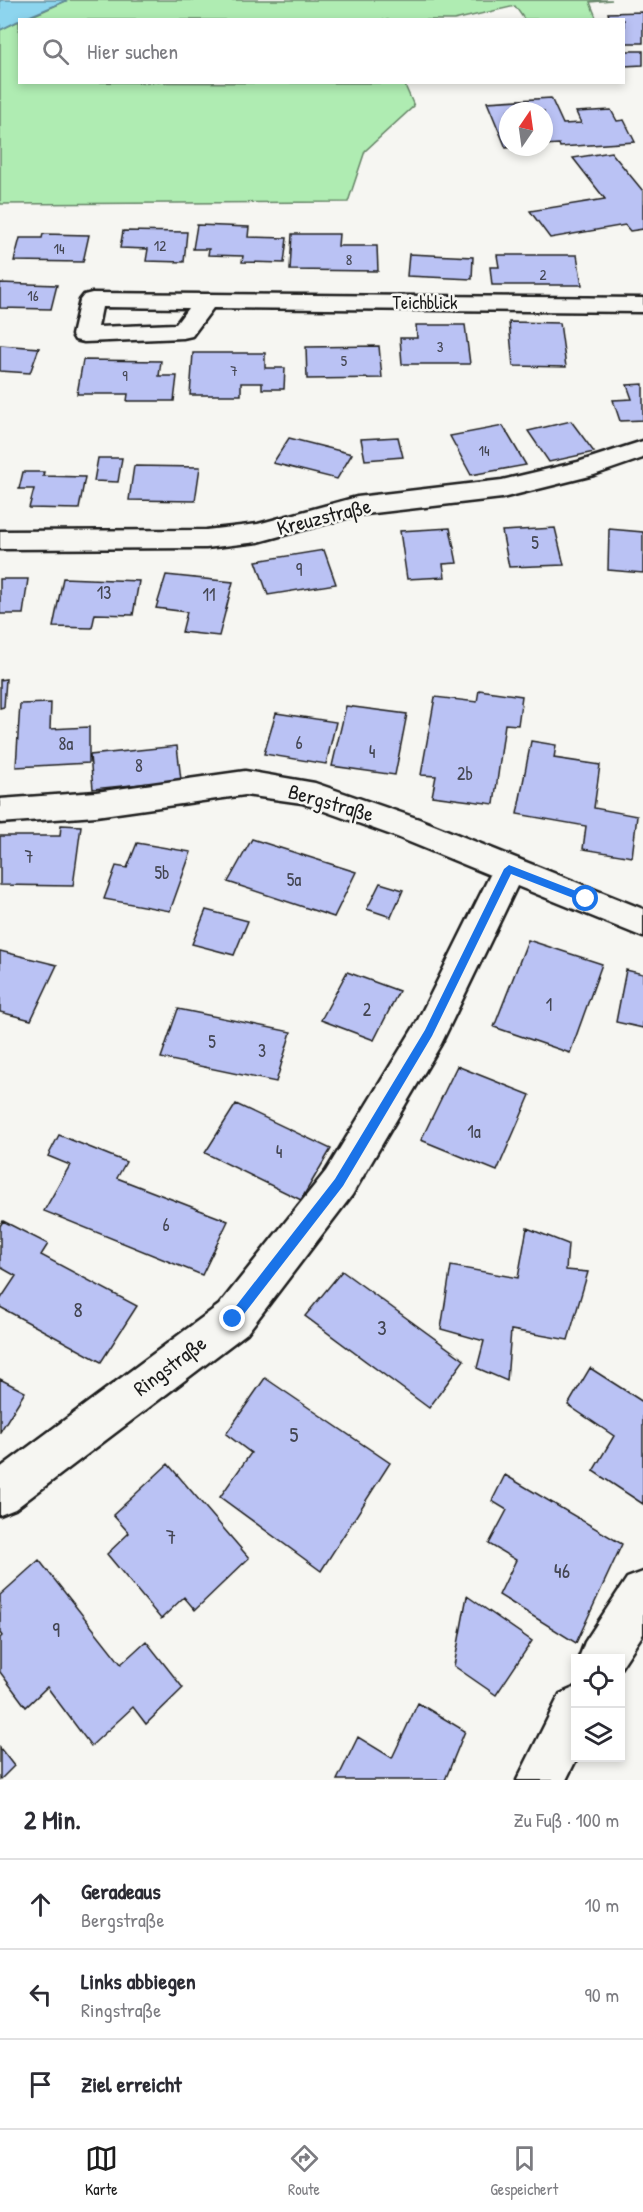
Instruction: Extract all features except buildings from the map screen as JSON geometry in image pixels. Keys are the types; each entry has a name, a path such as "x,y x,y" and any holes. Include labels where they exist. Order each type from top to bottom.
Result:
{"street":[{"name":"Teichblick","path":"206,302 643,305"},
{"name":"Kreuzstraße","path":"0,540 206,539 258,533 357,506 502,489 585,469 643,449"},
{"name":"Bergstraße","path":"0,811 96,804 245,783 304,791 408,828 643,923"},
{"name":"Ringstraße","path":"0,1494 233,1319 339,1183 429,1033 509,869"},
{"path":"604,1654 643,1594"},
{"path":"541,1780 571,1720"}],"green space":[{"path":"68,0 612,0 590,2 596,18 523,18 515,6 463,18 28,18"},
{"path":"18,21 18,84 404,84 414,106 365,151 348,202 0,204 0,30"}],"water":[{"path":"0,0 68,0 25,18 18,18 18,21 0,30"}],"route":[{"path":"233,1319 339,1183 429,1033 509,869 586,899"}]}
